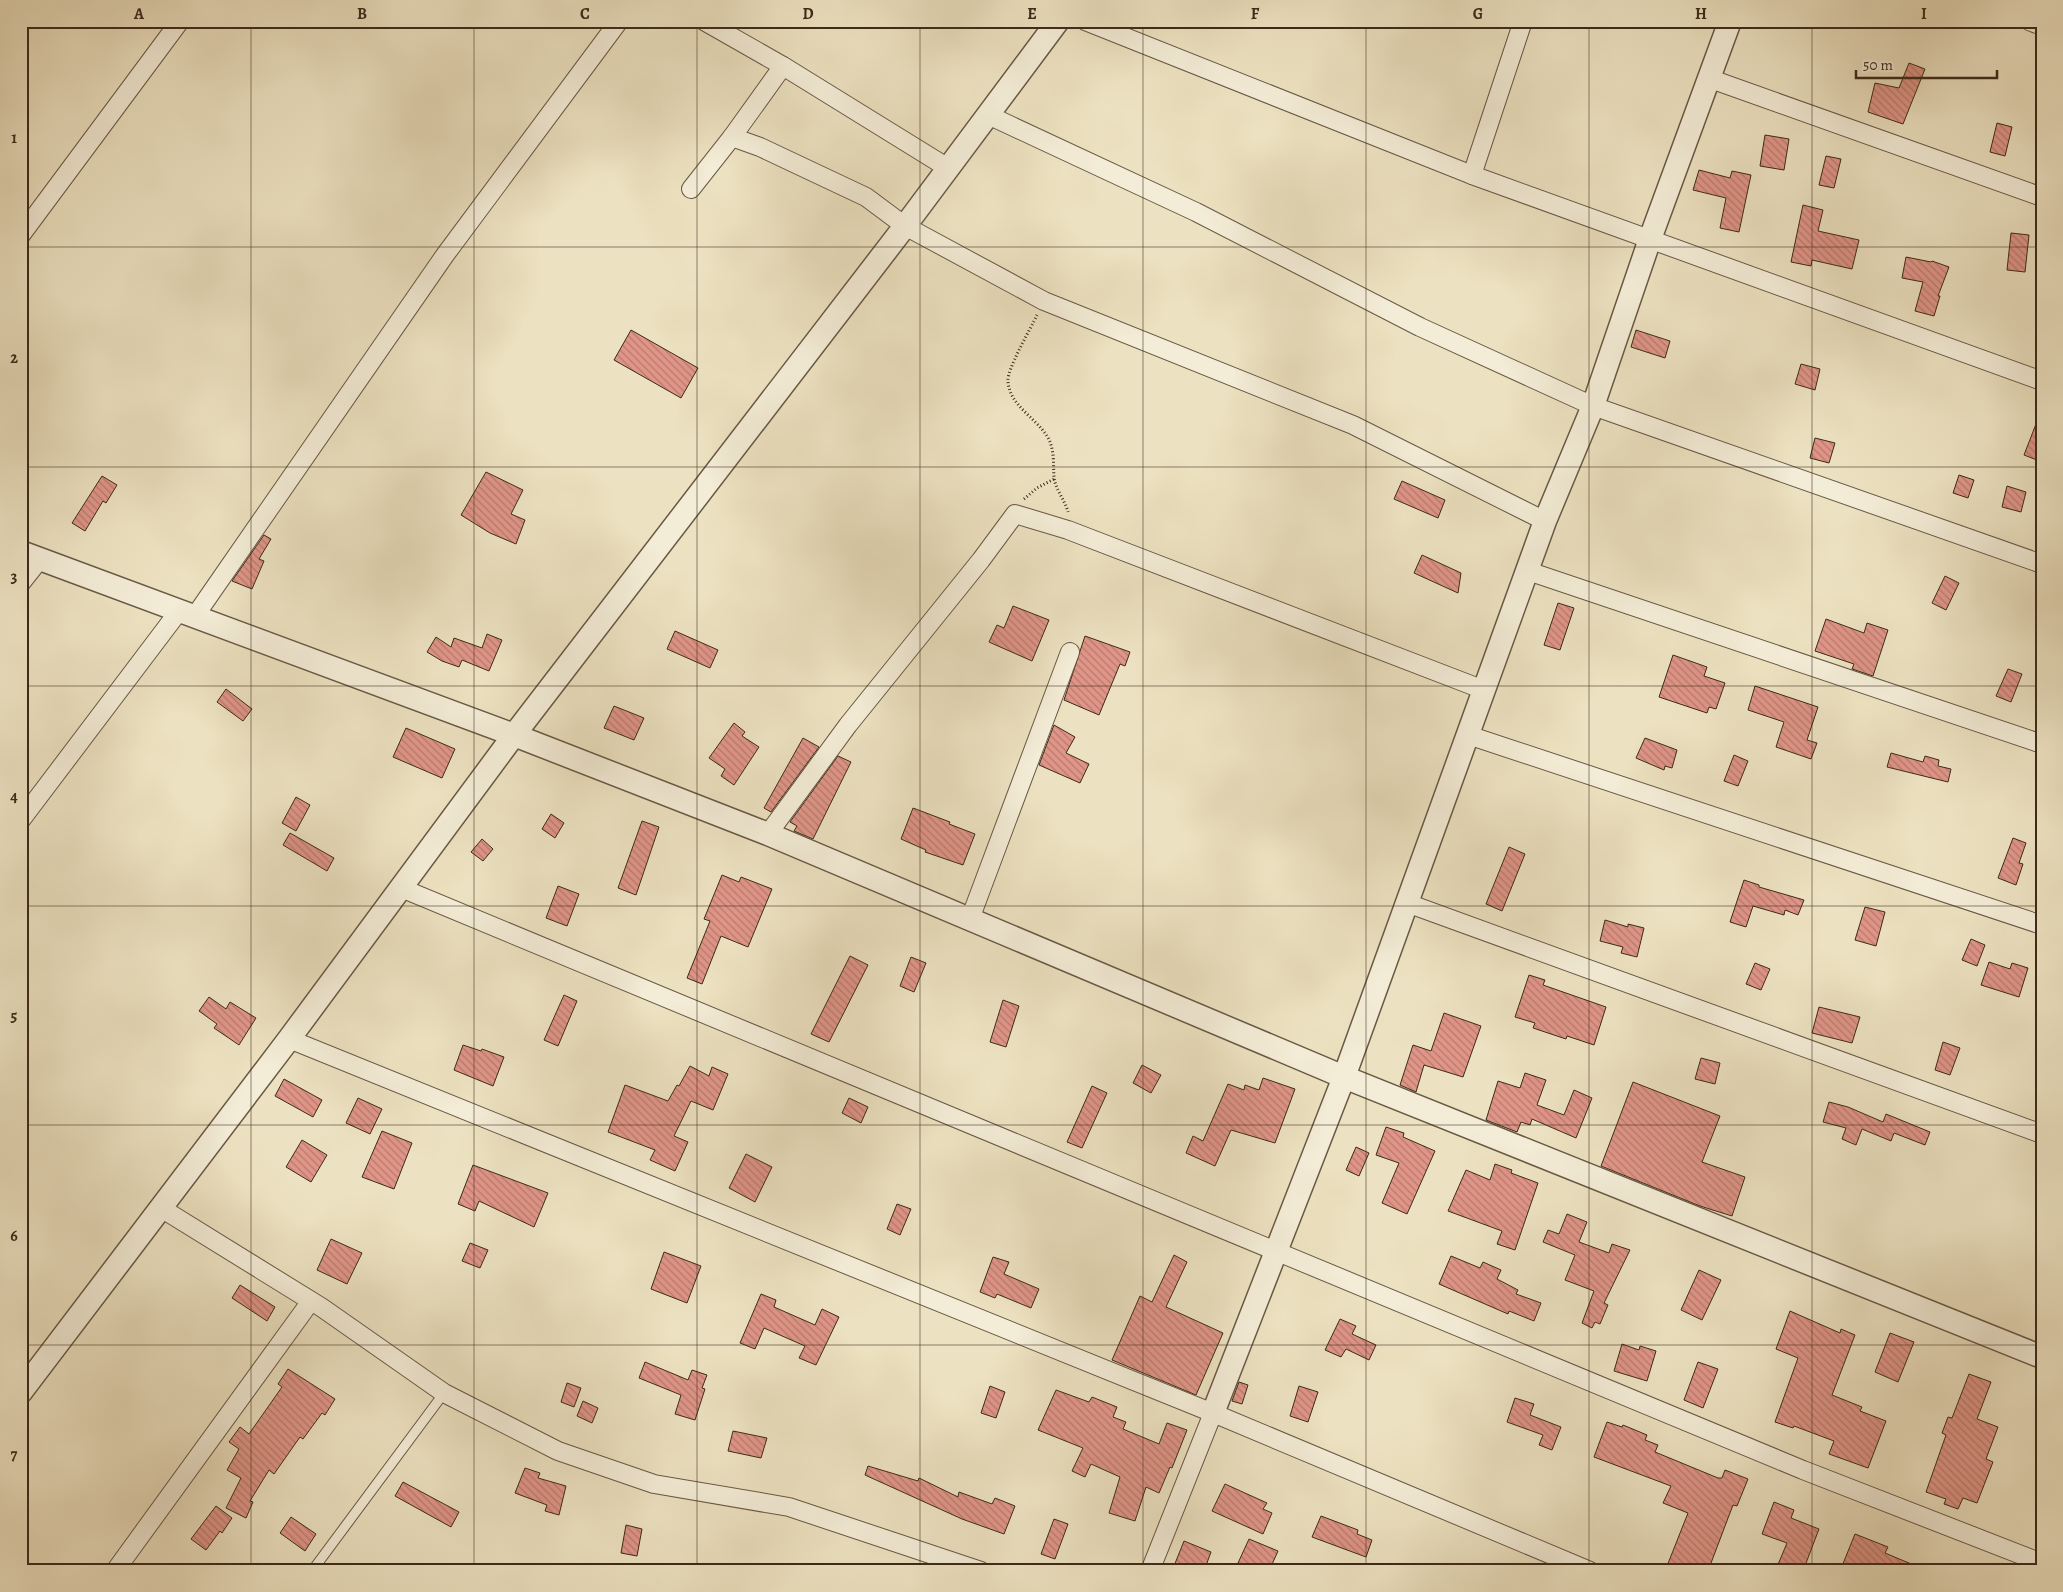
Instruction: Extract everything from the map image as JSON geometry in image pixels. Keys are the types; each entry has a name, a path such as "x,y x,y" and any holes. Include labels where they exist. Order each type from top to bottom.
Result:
{"street":[{"path":"21,235 180,21"},
{"path":"21,820 187,614 445,255 619,21"},
{"path":"704,21 783,66 948,168"},
{"path":"21,1392 289,1039 514,735 905,226 1058,21"},
{"path":"1086,21 1472,175 2042,381"},
{"path":"1472,175 1523,21"},
{"path":"1150,1571 1277,1252 1344,1077 1545,521 1593,406 1650,239 1730,21"},
{"path":"2029,21 2042,26"},
{"path":"691,190 783,66"},
{"path":"1708,78 2042,197"},
{"path":"988,115 1196,212 1420,327 1593,406 2042,564"},
{"path":"732,137 760,147 866,197 905,226 1044,301 1353,425 1545,521"},
{"path":"768,834 848,725 981,560 1015,514 1068,530 1484,690"},
{"path":"21,583 30,556 514,735 768,834 1344,1077 2042,1357"},
{"path":"1528,570 2042,744"},
{"path":"970,919 1070,652"},
{"path":"1468,735 2042,925"},
{"path":"401,888 1803,1470 2042,1563"},
{"path":"1407,903 2042,1134"},
{"path":"289,1039 1213,1413 1590,1571"},
{"path":"161,1208 311,1301 444,1393 558,1451 654,1484 789,1506 981,1571"},
{"path":"115,1571 311,1301"}],"lane":[{"path":"312,1571 444,1393"}],"path":[{"path":"1044,301 1012,368 1008,381 1012,395 1026,414 1047,436 1054,465 1054,478 1066,505 1068,530"},
{"path":"1015,514 1025,498 1054,478"}],"building":[{"path":"1909,63 1925,69 1903,124 1868,112 1875,83 1899,88"},
{"path":"1997,123 2012,127 2005,156 1990,152"},
{"path":"1765,135 1789,139 1784,170 1760,166"},
{"path":"1826,156 1841,159 1834,188 1819,185"},
{"path":"1699,170 1730,178 1732,171 1751,175 1739,232 1720,228 1726,198 1693,190"},
{"path":"1803,205 1823,210 1818,231 1859,240 1852,269 1812,260 1811,266 1791,262"},
{"path":"2011,233 2029,235 2025,272 2007,270"},
{"path":"1906,257 1932,261 1949,267 1938,296 1940,296 1934,316 1915,311 1923,282 1902,278"},
{"path":"631,330 698,368 681,398 614,360"},
{"path":"1636,330 1670,341 1665,358 1631,347"},
{"path":"1801,364 1820,369 1815,390 1795,384"},
{"path":"2042,412 2042,462 2024,455"},
{"path":"1815,438 1835,443 1829,463 1810,458"},
{"path":"486,472 523,490 511,514 525,520 516,544 490,533 461,515"},
{"path":"1959,475 1974,480 1968,498 1953,493"},
{"path":"102,476 117,485 106,503 103,501 85,531 72,523"},
{"path":"1402,481 1445,500 1438,518 1394,499"},
{"path":"2007,486 2026,492 2021,512 2002,507"},
{"path":"264,535 271,539 259,559 264,561 252,589 232,581"},
{"path":"1422,555 1461,573 1458,593 1414,573"},
{"path":"1945,576 1959,583 1946,610 1932,603"},
{"path":"1558,603 1574,608 1560,650 1544,645"},
{"path":"1013,606 1049,620 1032,661 989,642 997,625 1004,628"},
{"path":"1826,619 1864,633 1867,623 1888,630 1873,676 1852,669 1854,664 1815,651"},
{"path":"675,631 718,650 710,668 667,649"},
{"path":"487,634 502,640 489,671 462,660 459,667 442,661 427,652 436,637 451,647 454,638 482,648"},
{"path":"1085,636 1130,652 1125,666 1120,664 1099,715 1064,700"},
{"path":"1673,655 1707,667 1704,676 1725,683 1716,709 1709,707 1707,713 1659,697"},
{"path":"2008,669 2022,674 2011,702 1996,696"},
{"path":"1755,686 1818,707 1807,740 1817,743 1811,759 1776,747 1784,722 1748,710"},
{"path":"226,689 252,709 243,721 217,702"},
{"path":"614,706 644,718 634,740 604,728"},
{"path":"734,723 745,732 742,736 759,747 734,785 721,776 725,769 709,758"},
{"path":"1054,725 1075,737 1066,753 1089,764 1080,783 1039,765"},
{"path":"406,728 455,749 442,778 393,757"},
{"path":"803,738 819,747 771,812 764,808"},
{"path":"1645,738 1677,750 1672,768 1665,766 1664,770 1636,758"},
{"path":"1891,753 1923,762 1925,756 1939,760 1938,766 1951,769 1948,782 1887,767"},
{"path":"1734,755 1748,761 1738,786 1724,781"},
{"path":"838,756 851,762 813,839 794,831 797,826 790,822"},
{"path":"296,797 310,805 296,831 282,823"},
{"path":"913,808 975,834 963,865 925,852 926,850 901,839"},
{"path":"551,814 564,823 555,838 542,829"},
{"path":"642,821 659,827 636,895 618,888"},
{"path":"290,833 334,858 327,871 283,845"},
{"path":"2013,838 2026,843 2019,863 2023,864 2016,885 1998,878"},
{"path":"482,839 493,849 483,861 471,852"},
{"path":"1509,847 1525,854 1502,911 1486,904"},
{"path":"722,875 739,882 741,877 772,889 748,947 721,936 702,984 687,978 710,921 704,919"},
{"path":"1744,880 1759,885 1759,887 1804,900 1798,915 1785,910 1784,915 1753,906 1746,927 1730,922"},
{"path":"558,886 579,894 567,926 546,918"},
{"path":"1865,907 1885,912 1876,946 1855,940"},
{"path":"1605,920 1628,927 1628,924 1644,928 1637,957 1621,953 1623,947 1600,941"},
{"path":"1971,939 1985,945 1977,966 1962,960"},
{"path":"850,956 868,965 829,1042 811,1034"},
{"path":"911,957 926,963 914,992 900,986"},
{"path":"1989,962 2010,969 2012,963 2028,968 2019,997 1981,985"},
{"path":"1755,963 1770,969 1761,990 1746,984"},
{"path":"1529,975 1545,980 1543,985 1606,1007 1594,1045 1567,1036 1566,1039 1533,1028 1535,1023 1515,1017"},
{"path":"564,995 577,1001 558,1046 544,1040"},
{"path":"209,997 226,1009 230,1002 256,1018 239,1045 214,1028 217,1024 199,1011"},
{"path":"1003,1000 1019,1006 1006,1047 990,1042"},
{"path":"1819,1007 1860,1017 1852,1043 1812,1033"},
{"path":"1444,1013 1481,1026 1463,1077 1424,1065 1416,1092 1400,1085 1413,1045 1431,1051"},
{"path":"1943,1042 1960,1048 1950,1075 1935,1070"},
{"path":"463,1045 504,1057 493,1086 454,1070"},
{"path":"1701,1058 1720,1063 1715,1084 1695,1079"},
{"path":"1142,1065 1161,1075 1151,1093 1133,1083"},
{"path":"690,1066 709,1076 712,1067 728,1074 713,1110 691,1101 674,1136 688,1142 675,1171 650,1160 655,1150 608,1132 625,1085 668,1101"},
{"path":"1525,1073 1546,1080 1537,1105 1564,1115 1574,1090 1592,1098 1576,1138 1532,1119 1530,1125 1521,1122 1517,1132 1486,1120 1498,1081 1520,1088"},
{"path":"1263,1078 1295,1089 1275,1143 1231,1130 1215,1166 1186,1153 1193,1136 1203,1141 1228,1084 1244,1090 1245,1085 1259,1090"},
{"path":"284,1079 322,1100 313,1117 275,1096"},
{"path":"1633,1082 1720,1116 1702,1162 1745,1177 1732,1216 1700,1206 1601,1166"},
{"path":"1092,1086 1107,1093 1082,1148 1067,1142"},
{"path":"358,1098 382,1109 370,1134 346,1123"},
{"path":"849,1098 868,1107 861,1123 842,1113"},
{"path":"1829,1102 1848,1107 1883,1122 1886,1114 1930,1132 1925,1145 1894,1133 1891,1141 1862,1129 1856,1145 1842,1139 1846,1128 1823,1122"},
{"path":"1386,1127 1404,1133 1403,1137 1435,1151 1407,1214 1382,1203 1399,1163 1376,1155"},
{"path":"382,1131 412,1143 394,1189 362,1177"},
{"path":"302,1140 327,1155 311,1182 286,1167"},
{"path":"1356,1147 1369,1153 1359,1176 1346,1170"},
{"path":"746,1154 772,1167 755,1202 729,1188"},
{"path":"1495,1164 1512,1170 1511,1173 1538,1183 1515,1250 1497,1244 1502,1231 1448,1211 1466,1170 1490,1180"},
{"path":"473,1165 548,1193 534,1227 479,1201 475,1211 458,1204"},
{"path":"897,1204 911,1209 900,1235 887,1229"},
{"path":"1567,1214 1587,1222 1579,1242 1609,1253 1612,1244 1630,1250 1604,1303 1608,1305 1600,1324 1595,1322 1592,1328 1582,1323 1594,1291 1565,1280 1575,1255 1543,1242 1548,1230 1559,1234"},
{"path":"331,1239 362,1253 347,1284 317,1270"},
{"path":"470,1243 488,1250 480,1268 462,1261"},
{"path":"664,1252 701,1266 687,1303 651,1289"},
{"path":"1174,1255 1187,1262 1166,1307 1223,1333 1196,1395 1112,1360 1140,1296 1152,1302"},
{"path":"1451,1256 1480,1268 1483,1262 1501,1270 1497,1279 1518,1290 1516,1294 1541,1303 1534,1321 1509,1311 1508,1314 1439,1284"},
{"path":"993,1257 1009,1262 1004,1274 1039,1289 1031,1308 997,1294 995,1298 980,1292"},
{"path":"1699,1270 1721,1280 1702,1320 1681,1310"},
{"path":"240,1285 275,1307 267,1321 232,1298"},
{"path":"761,1294 776,1300 774,1307 815,1325 822,1309 839,1317 816,1365 799,1358 805,1346 764,1328 755,1349 740,1343"},
{"path":"1790,1311 1840,1333 1841,1329 1855,1335 1832,1395 1862,1407 1860,1411 1886,1421 1868,1468 1829,1454 1834,1441 1794,1426 1793,1428 1775,1422 1798,1358 1776,1349"},
{"path":"1340,1319 1356,1326 1352,1334 1376,1345 1369,1360 1346,1349 1341,1357 1325,1350"},
{"path":"1890,1333 1914,1342 1898,1382 1875,1372"},
{"path":"1622,1344 1639,1350 1640,1346 1656,1351 1647,1381 1614,1371"},
{"path":"645,1362 688,1380 692,1370 707,1375 702,1388 705,1389 695,1420 675,1414 681,1395 639,1378"},
{"path":"1698,1362 1718,1369 1703,1408 1684,1400"},
{"path":"288,1369 335,1399 325,1415 322,1413 303,1439 300,1437 274,1474 269,1470 250,1501 253,1502 246,1518 226,1508 241,1478 227,1470 239,1449 229,1442 240,1427 249,1434 282,1387 278,1384"},
{"path":"1969,1374 1991,1382 1977,1419 1998,1427 1986,1459 1993,1462 1977,1503 1963,1498 1958,1509 1944,1504 1946,1499 1926,1492 1946,1435 1942,1433 1948,1417 1952,1418"},
{"path":"1239,1382 1248,1385 1242,1404 1232,1401"},
{"path":"567,1383 581,1388 574,1407 561,1402"},
{"path":"990,1386 1005,1392 996,1418 981,1413"},
{"path":"1299,1386 1318,1392 1308,1422 1290,1416"},
{"path":"1056,1390 1089,1402 1092,1397 1117,1407 1113,1417 1126,1422 1123,1429 1159,1444 1167,1423 1187,1430 1172,1468 1170,1467 1159,1493 1146,1487 1135,1521 1109,1513 1120,1477 1091,1464 1085,1477 1072,1471 1083,1448 1038,1430"},
{"path":"1515,1398 1534,1404 1530,1415 1561,1427 1552,1450 1539,1445 1543,1435 1507,1422"},
{"path":"583,1401 598,1408 592,1423 577,1416"},
{"path":"1607,1422 1622,1427 1623,1425 1647,1435 1645,1440 1658,1445 1655,1452 1718,1478 1722,1478 1725,1470 1748,1479 1737,1506 1733,1505 1708,1571 1678,1571 1667,1566 1688,1513 1663,1503 1671,1486 1594,1457"},
{"path":"733,1431 767,1438 761,1458 728,1451"},
{"path":"868,1466 918,1481 919,1478 958,1497 959,1492 992,1504 995,1498 1015,1506 1004,1534 962,1519 865,1475"},
{"path":"525,1468 540,1473 538,1478 566,1486 559,1515 545,1511 547,1505 515,1493"},
{"path":"403,1482 459,1512 451,1527 395,1496"},
{"path":"1225,1484 1267,1503 1263,1509 1272,1513 1263,1534 1212,1511"},
{"path":"1774,1502 1794,1510 1791,1518 1819,1529 1803,1571 1787,1571 1777,1567 1787,1543 1762,1534"},
{"path":"216,1506 232,1518 222,1533 220,1531 206,1550 191,1539"},
{"path":"1321,1516 1358,1530 1357,1534 1372,1540 1366,1557 1312,1537"},
{"path":"291,1517 316,1534 305,1551 280,1533"},
{"path":"1054,1519 1068,1524 1055,1559 1041,1554"},
{"path":"626,1525 642,1529 637,1556 621,1553"},
{"path":"1855,1534 1888,1547 1885,1553 1928,1571 1840,1571"},
{"path":"1249,1539 1278,1551 1269,1571 1255,1571 1238,1563"},
{"path":"1184,1541 1211,1552 1204,1571 1172,1571"}]}
